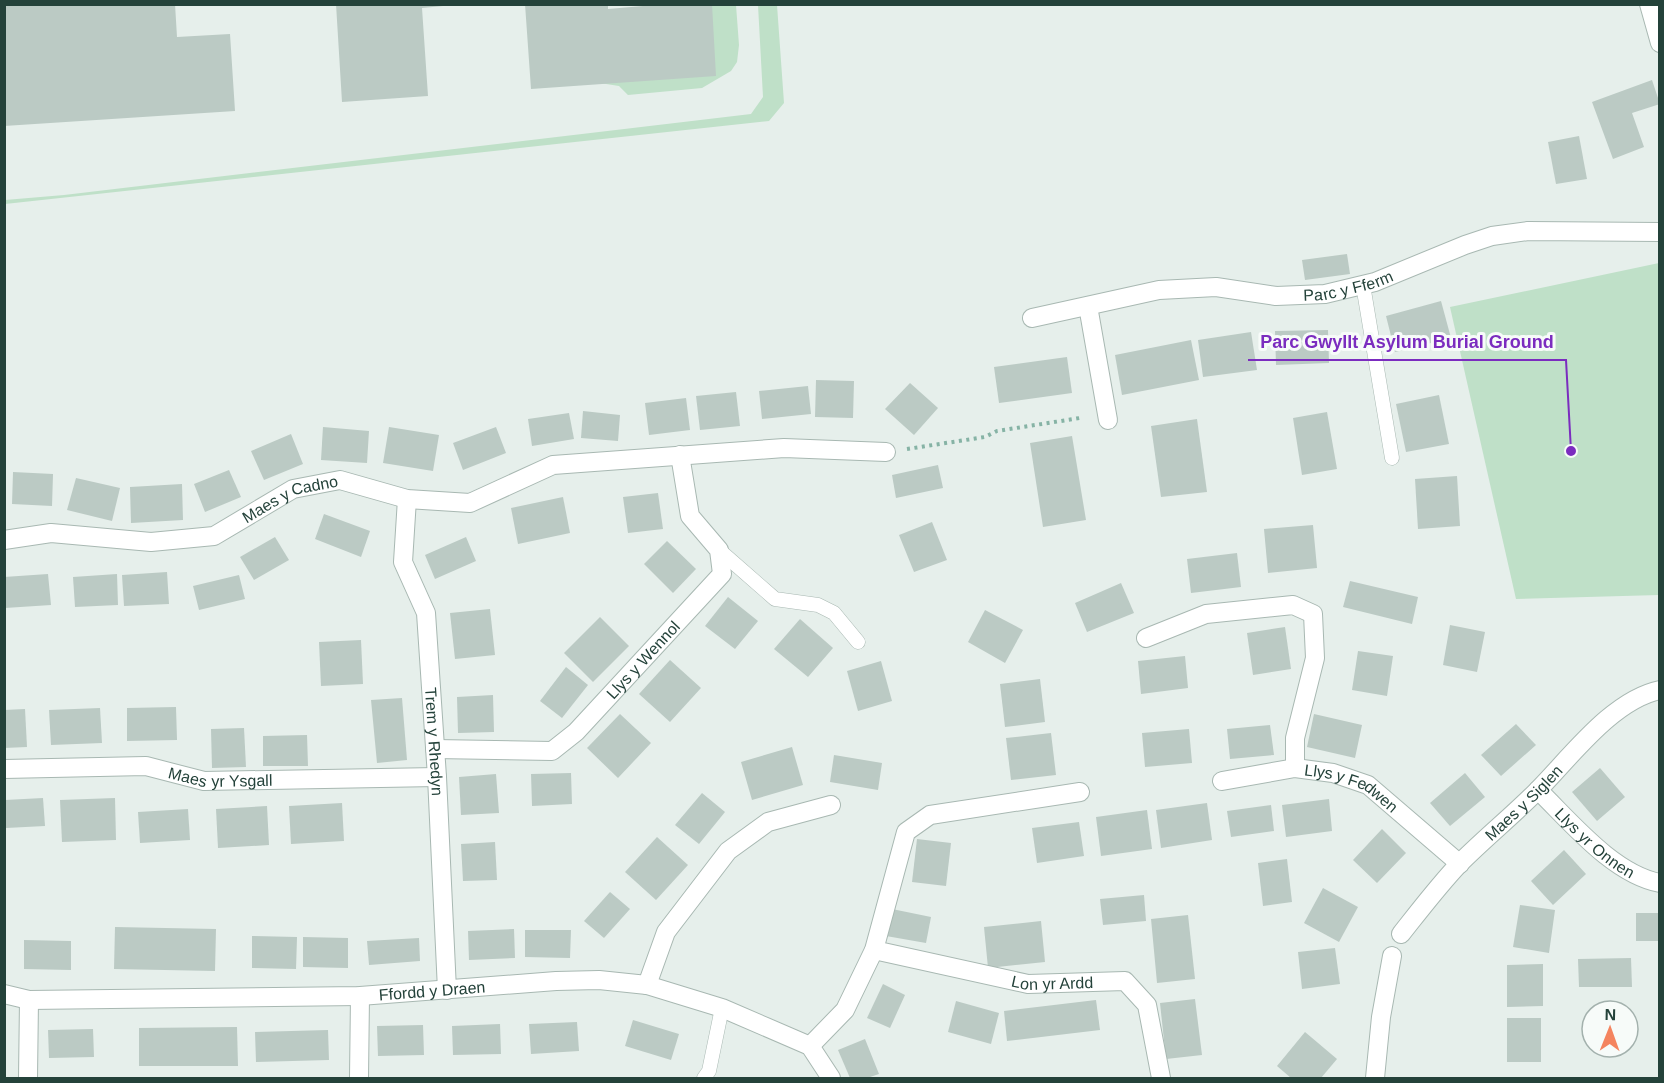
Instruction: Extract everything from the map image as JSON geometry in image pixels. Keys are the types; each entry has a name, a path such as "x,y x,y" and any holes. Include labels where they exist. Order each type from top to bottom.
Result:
{"street":[{"path":"1648,4 1659,43"},
{"name":"Parc y Fferm","path":"1032,318 1159,290 1216,287 1276,296 1325,294 1363,285 1492,236 1528,231 1659,232"},
{"path":"1088,306 1108,420"},
{"name":"Maes y Cadno","path":"4,540 51,533 151,542 214,536 293,489 340,480 407,499 470,503 553,465 784,448 886,452"},
{"path":"680,455 690,516 719,550"},
{"name":"Trem y Rhedyn","path":"407,499 403,562 426,613 437,777 447,990"},
{"name":"Llys y Wennol","path":"435,749 552,751 576,732 722,573 719,550"},
{"path":"1146,638 1206,614 1293,604 1313,614 1316,657 1295,738 1295,768"},
{"name":"Maes y Siglen","path":"1401,934 1460,864 1538,790 1580,743 1620,709 1650,692 1659,690"},
{"name":"Maes yr Ysgall","path":"4,770 146,766 204,781 437,777"},
{"name":"Llys y Fedwen","path":"1222,781 1295,768 1333,773 1368,785 1460,864"},
{"name":"Llys yr Onnen","path":"1538,790 1615,864 1659,883"},
{"path":"831,1078 810,1046 845,1010 874,950 906,832 930,815 1080,792"},
{"path":"647,986 666,932 728,851 768,822 831,806"},
{"name":"Lon yr Ardd","path":"874,950 1028,984 1125,981 1147,1005 1161,1078"},
{"path":"1375,1078 1381,1017 1392,956"},
{"name":"Ffordd y Draen","path":"4,994 29,1000 360,996 556,981 599,980 647,986 722,1008 810,1046"},
{"path":"358,1078 360,996"},
{"path":"28,1078 29,1000"}],"lane":[{"path":"1363,285 1392,458"},
{"path":"719,550 775,599 818,605 834,613 858,642"},
{"path":"704,1078 709,1071 722,1008"}],"path":[{"path":"886,452 1080,418"}],"green space":[{"path":"708,5 736,5 739,45 737,62 731,71 702,88 628,95 619,86 574,79"},
{"path":"758,5 777,5 784,103 769,121 5,204 5,200 751,114 763,97"},
{"path":"1659,263 1659,595 1516,599 1450,307"}],"building":[{"path":"4,4 175,4 177,37 230,34 235,111 4,126"},
{"path":"336,4 443,4 443,6 422,8 428,96 342,102"},
{"path":"525,4 608,4 608,9 666,4 712,4 716,76 531,89"},
{"path":"1652,80 1660,104 1632,113 1644,147 1613,159 1592,102"},
{"path":"1579,136 1587,179 1556,184 1548,142"},
{"path":"1347,254 1350,274 1305,280 1302,260"},
{"path":"1441,301 1451,338 1395,352 1386,316"},
{"path":"1328,330 1329,363 1276,365 1275,331"},
{"path":"1251,332 1257,370 1203,377 1198,340"},
{"path":"1191,340 1199,380 1122,395 1115,355"},
{"path":"1067,357 1072,393 999,403 994,367"},
{"path":"816,380 854,381 853,418 815,417"},
{"path":"910,383 938,408 914,435 885,409"},
{"path":"808,386 811,414 762,419 759,391"},
{"path":"736,392 740,426 700,430 696,396"},
{"path":"1439,395 1449,444 1406,452 1396,404"},
{"path":"686,398 690,430 649,435 645,403"},
{"path":"583,411 620,415 618,441 581,438"},
{"path":"1327,412 1337,469 1302,475 1293,418"},
{"path":"569,413 574,439 532,446 528,419"},
{"path":"1197,419 1207,492 1161,497 1151,426"},
{"path":"323,427 369,431 367,463 321,460"},
{"path":"389,427 439,435 433,471 383,463"},
{"path":"496,427 506,453 463,470 453,443"},
{"path":"291,434 303,464 264,480 251,451"},
{"path":"1072,436 1086,520 1043,527 1030,443"},
{"path":"938,465 943,488 896,498 892,475"},
{"path":"229,470 241,497 205,512 194,484"},
{"path":"13,472 53,474 52,506 12,504"},
{"path":"1457,476 1460,526 1418,529 1415,479"},
{"path":"76,478 120,488 112,521 67,510"},
{"path":"182,484 183,520 131,523 130,487"},
{"path":"658,493 663,529 628,533 623,497"},
{"path":"563,497 570,533 518,544 511,508"},
{"path":"324,514 370,531 361,557 315,539"},
{"path":"932,522 947,560 914,572 899,535"},
{"path":"1313,525 1317,568 1268,573 1264,529"},
{"path":"275,537 289,560 254,580 240,557"},
{"path":"466,537 476,561 435,579 425,555"},
{"path":"667,541 696,569 673,593 644,564"},
{"path":"1237,553 1241,587 1191,593 1187,559"},
{"path":"167,572 169,604 124,606 122,575"},
{"path":"48,574 51,605 5,608 4,577"},
{"path":"117,574 118,605 75,607 73,577"},
{"path":"239,575 245,599 199,610 193,586"},
{"path":"1350,581 1418,597 1412,624 1343,607"},
{"path":"1121,583 1134,613 1087,632 1075,603"},
{"path":"728,597 758,621 735,649 705,626"},
{"path":"490,609 495,655 455,659 450,613"},
{"path":"985,610 1023,630 1005,663 968,642"},
{"path":"600,617 629,646 593,682 564,653"},
{"path":"800,619 833,648 808,677 774,649"},
{"path":"1450,625 1485,632 1477,672 1443,665"},
{"path":"1285,627 1291,669 1253,675 1247,633"},
{"path":"361,640 363,684 321,686 319,642"},
{"path":"1358,651 1393,656 1387,696 1352,690"},
{"path":"1185,656 1188,688 1141,694 1138,661"},
{"path":"670,660 701,688 670,722 639,694"},
{"path":"881,661 892,701 858,711 847,671"},
{"path":"566,667 588,685 562,718 540,701"},
{"path":"1040,679 1045,722 1005,727 1000,684"},
{"path":"493,695 494,732 458,733 457,697"},
{"path":"402,698 407,760 377,763 371,700"},
{"path":"176,707 177,740 127,741 127,708"},
{"path":"100,708 102,743 51,745 49,710"},
{"path":"25,709 27,747 4,748 4,710"},
{"path":"620,714 651,743 618,778 587,748"},
{"path":"1314,714 1362,725 1355,758 1307,747"},
{"path":"1516,724 1536,745 1501,776 1481,755"},
{"path":"1270,725 1274,755 1230,759 1227,729"},
{"path":"244,728 246,767 212,768 211,729"},
{"path":"1189,729 1192,763 1145,767 1142,733"},
{"path":"1051,733 1056,775 1011,780 1006,738"},
{"path":"307,735 308,766 263,766 263,736"},
{"path":"792,747 803,785 752,800 741,762"},
{"path":"834,755 882,763 878,790 830,782"},
{"path":"1600,768 1625,797 1597,821 1572,792"},
{"path":"571,773 572,804 532,806 531,774"},
{"path":"1465,773 1485,797 1450,826 1430,803"},
{"path":"496,774 499,813 461,815 459,777"},
{"path":"702,793 725,812 699,844 675,825"},
{"path":"43,798 45,826 6,828 5,800"},
{"path":"115,798 116,840 62,842 60,800"},
{"path":"1329,799 1332,831 1286,837 1282,805"},
{"path":"342,803 344,841 291,844 289,806"},
{"path":"1207,803 1212,840 1161,848 1156,810"},
{"path":"1271,805 1274,831 1231,837 1227,811"},
{"path":"267,806 269,845 218,848 216,809"},
{"path":"188,809 190,840 140,843 138,812"},
{"path":"1147,810 1152,849 1101,856 1096,817"},
{"path":"1079,822 1084,856 1037,863 1032,828"},
{"path":"1382,829 1406,853 1377,883 1353,860"},
{"path":"657,837 688,865 656,900 625,872"},
{"path":"917,839 951,843 946,886 912,882"},
{"path":"495,842 497,880 463,881 461,844"},
{"path":"1564,850 1586,874 1553,905 1531,881"},
{"path":"1287,859 1292,902 1263,906 1258,863"},
{"path":"1323,888 1358,907 1339,942 1304,923"},
{"path":"610,892 630,909 604,938 584,921"},
{"path":"1144,895 1146,921 1103,925 1100,899"},
{"path":"1520,905 1555,910 1549,953 1513,947"},
{"path":"892,909 931,917 926,943 886,936"},
{"path":"1636,913 1660,913 1660,941 1636,941"},
{"path":"1188,915 1195,979 1157,983 1151,919"},
{"path":"1041,921 1045,962 988,968 984,927"},
{"path":"115,927 216,929 215,971 114,969"},
{"path":"514,929 515,958 469,960 468,931"},
{"path":"525,930 571,930 570,958 525,957"},
{"path":"252,936 297,937 296,969 252,968"},
{"path":"303,937 348,938 348,968 303,967"},
{"path":"419,938 420,961 369,965 367,941"},
{"path":"24,940 71,941 71,970 24,969"},
{"path":"1335,948 1340,984 1302,989 1298,952"},
{"path":"1631,958 1632,987 1579,987 1578,959"},
{"path":"1543,964 1543,1006 1507,1007 1507,965"},
{"path":"883,984 905,995 890,1028 867,1018"},
{"path":"1195,999 1202,1055 1166,1059 1160,1003"},
{"path":"1096,1000 1100,1030 1007,1041 1004,1011"},
{"path":"956,1001 999,1013 991,1044 948,1032"},
{"path":"1507,1018 1541,1018 1541,1062 1507,1062"},
{"path":"633,1020 679,1034 671,1060 625,1046"},
{"path":"577,1022 579,1051 531,1054 529,1024"},
{"path":"500,1024 501,1054 453,1055 452,1026"},
{"path":"423,1025 424,1055 378,1056 377,1026"},
{"path":"237,1027 238,1066 139,1066 139,1028"},
{"path":"93,1029 94,1057 49,1058 48,1030"},
{"path":"328,1030 329,1060 256,1062 255,1032"},
{"path":"1305,1032 1337,1059 1321,1078 1291,1078 1277,1066"},
{"path":"865,1039 879,1074 867,1078 850,1078 838,1050"}],"place":[{"name":"Parc Gwyllt Asylum Burial Ground","path":"1571,451"}]}
